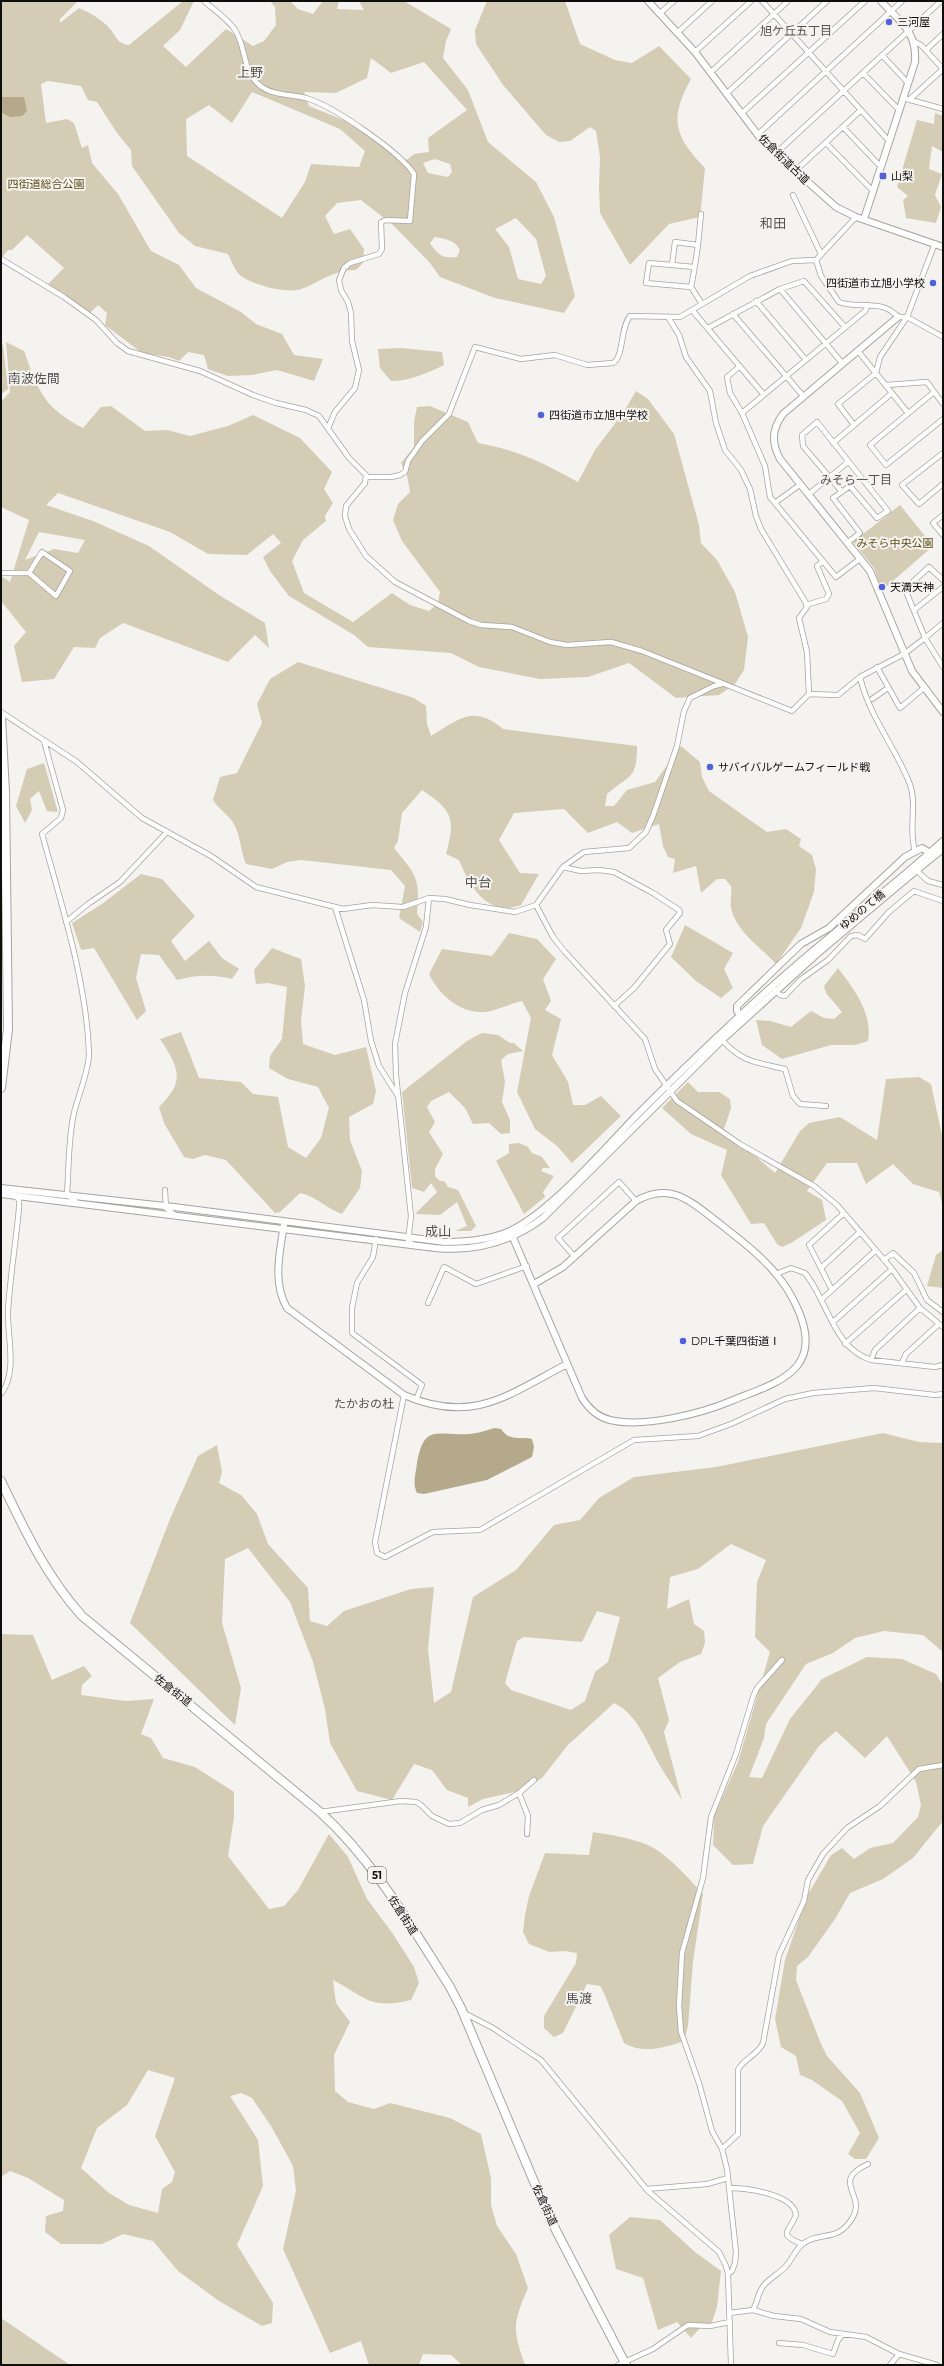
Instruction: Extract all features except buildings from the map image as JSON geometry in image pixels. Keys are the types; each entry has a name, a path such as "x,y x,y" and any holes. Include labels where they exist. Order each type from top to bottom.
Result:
{"highway":[{"path":"1,717 5,792 8,1015 8,1042 1,1088"},
{"name":"佐倉街道","path":"1,1481 33,1546 66,1599 82,1616 320,1812 340,1830 373,1868 450,1987 464,2013 548,2215 623,2364"}],"street":[{"path":"204,1 234,29 246,66 258,84 268,90 308,99 326,106 377,141 410,168 414,174 410,221 386,220 380,222 382,249 379,254 350,263 344,268 339,280 340,290 350,307 352,341 359,370 355,388 335,412 328,428"},
{"name":"佐倉街道古道","path":"648,1 695,52 741,114 775,154 836,207 856,217 943,247"},
{"path":"660,14 674,1"},
{"path":"677,33 712,1"},
{"path":"695,52 750,1"},
{"path":"762,1 889,141"},
{"path":"710,73 788,1"},
{"path":"726,94 827,1"},
{"path":"741,114 865,1"},
{"path":"864,219 899,110 906,99 943,69 921,45 915,42 908,31 881,1"},
{"path":"757,134 902,1"},
{"path":"775,154 940,1"},
{"path":"926,50 943,34"},
{"path":"906,99 908,83 915,62 915,42"},
{"path":"882,55 908,83"},
{"path":"863,72 899,110"},
{"path":"906,99 941,109 943,104"},
{"path":"795,171 862,110"},
{"path":"844,127 881,167"},
{"path":"826,143 873,191"},
{"path":"793,195 821,254"},
{"path":"702,214 691,287 702,304"},
{"path":"1,259 96,320 117,343 128,351 200,370 253,395 276,403 306,410 319,416 349,458 366,477 391,477 400,476 405,472 408,461 422,441 449,414 475,348 521,359 555,355 587,365 613,363 618,358 624,328 630,316 680,316 750,276 792,261 816,260 856,217"},
{"path":"672,265 675,242 698,244"},
{"path":"854,425 838,404 876,373 880,357 907,317 935,243"},
{"path":"816,260 821,276 839,302 868,304 892,309 898,317"},
{"path":"691,287 646,283 648,263 694,267"},
{"path":"708,328 780,289 804,281 845,327"},
{"path":"780,289 843,364"},
{"path":"756,302 806,360"},
{"path":"742,413 865,311 868,304"},
{"path":"692,310 764,395"},
{"path":"733,314 804,397"},
{"path":"668,317 678,335 686,356 710,391 716,423 725,450 741,470 750,489 756,516 761,529 806,605"},
{"path":"943,337 907,317 898,317 783,414 776,425 773,435 775,450 780,459 810,494 870,571 912,671 943,712"},
{"path":"858,352 908,412"},
{"path":"740,366 727,377 730,393 742,413 765,466 770,497 776,502 836,577 861,558"},
{"path":"886,385 927,382 943,404"},
{"path":"934,392 870,445 886,465 943,419"},
{"path":"833,443 892,393"},
{"path":"842,492 803,446 802,435 817,422 888,511 877,518 850,486 842,492 833,498 860,533 848,542"},
{"path":"943,453 902,485 919,504 943,484"},
{"path":"810,494 848,462"},
{"path":"366,477 365,483 346,506 345,520 366,556 395,582 456,615 477,624 517,628 550,642 567,645 611,642 642,651 792,711 809,694 838,695 860,677 904,654 943,623"},
{"path":"776,502 801,484"},
{"path":"943,515 933,523 943,535"},
{"path":"1,573 29,573 56,596 70,571 42,552 29,573"},
{"path":"809,694 807,652 799,618 806,605 826,599 829,594 817,566 823,561"},
{"path":"943,580 930,567 906,586 906,594 925,638 943,667"},
{"path":"914,610 943,587"},
{"path":"938,660 943,656"},
{"path":"877,667 900,708 925,687"},
{"path":"860,677 865,696 874,716 909,782 913,795 912,842 915,851"},
{"path":"1,712 77,762 142,818 211,856 256,887 343,909 372,906 403,906 429,898 445,898 507,912 525,910 536,905 563,867 584,852 630,848 646,832 677,746 684,711 690,698 714,686 722,684"},
{"path":"872,699 888,688"},
{"path":"44,741 63,810 60,818 42,834 66,922 81,992 89,1055 74,1115 67,1194"},
{"path":"66,922 88,904 120,882 167,832"},
{"path":"913,871 943,842"},
{"path":"740,1015 737,1011 737,1006 801,944 825,931 905,857 922,848 930,853"},
{"path":"913,871 943,849"},
{"path":"563,867 581,871 599,870 614,872 653,893 679,910 680,913 666,930 670,944 634,988 614,1006"},
{"path":"913,871 928,881 943,885"},
{"name":"ゆめのて橋","path":"815,952 913,871"},
{"path":"775,990 780,995 785,996 800,980 828,960 851,936 858,935 865,939 889,912 914,891 943,901"},
{"path":"414,1245 408,1241 407,1237 411,1216 398,1098 395,1044 405,993 426,927 429,898"},
{"path":"536,905 553,938 646,1039 655,1069 666,1086 684,1106 740,1144 814,1186 844,1213 892,1268 920,1308 941,1326 906,1354 902,1363"},
{"path":"335,908 364,1000 371,1041 379,1066 398,1098"},
{"path":"836,921 851,936"},
{"path":"1,1194 283,1227 449,1249 472,1248 513,1237 533,1226 550,1212 722,1040 815,952"},
{"path":"1,1188 67,1194 284,1220 407,1237 458,1242 485,1238 510,1231 536,1214 566,1187 666,1086 740,1015 815,952"},
{"path":"722,1040 735,1054 747,1060 785,1069 796,1101 810,1106 826,1106"},
{"path":"575,1257 558,1238 619,1182 636,1202"},
{"path":"165,1190 166,1206 174,1214"},
{"path":"510,1231 582,1398 594,1414 603,1418 628,1422 687,1416 708,1411 787,1375 803,1357 806,1345 804,1322 776,1274 757,1254 681,1196 658,1193 636,1202 575,1257 550,1276 534,1284"},
{"path":"67,1194 77,1203"},
{"path":"1,1394 9,1377 10,1358 8,1313 19,1208 19,1200 15,1195"},
{"path":"19,1208 22,1201 30,1197"},
{"path":"832,1290 809,1245 844,1213"},
{"path":"284,1220 278,1282 281,1298 287,1308 404,1395 441,1407 476,1407 500,1399 567,1364"},
{"path":"821,1268 860,1232"},
{"path":"376,1239 373,1258 357,1283 352,1308 352,1333 422,1384 416,1400"},
{"path":"821,1300 876,1250"},
{"path":"884,1260 892,1253 910,1267 927,1300 943,1312"},
{"path":"428,1303 444,1267 476,1284 526,1266"},
{"path":"833,1322 892,1268"},
{"path":"776,1274 786,1269 800,1270 809,1278 845,1344 853,1352 870,1360 936,1367 943,1366"},
{"path":"845,1344 906,1290"},
{"path":"870,1360 875,1350 920,1308"},
{"path":"404,1395 375,1542 377,1553 385,1557 433,1532 480,1530 634,1440 698,1436 731,1424 785,1399 813,1393 874,1388 935,1395 943,1394"},
{"path":"728,2274 732,2271 736,2256 728,2178 722,2149 712,2131 697,2076 681,2032 679,2006 682,1953 703,1878 711,1817 736,1754 757,1688 782,1660"},
{"path":"722,2149 738,2134 738,2070 742,2063 758,2052 763,2043 779,1955 804,1901 808,1880 813,1871 824,1854 847,1828 880,1806 919,1769 943,1765"},
{"path":"320,1812 401,1801 416,1802 432,1816 449,1824 460,1823 482,1810 499,1804 519,1793 534,1780"},
{"path":"519,1793 528,1816 527,1834"},
{"path":"464,2013 493,2028 541,2060 646,2189 719,2252 728,2274 731,2365"},
{"path":"729,2188 760,2190 790,2204 796,2215 786,2230 786,2235 788,2239 802,2244 835,2235 852,2218 856,2212 856,2203 849,2188 850,2180 856,2169 868,2164"},
{"path":"646,2189 707,2184 728,2178"},
{"path":"753,2310 761,2289 788,2264 802,2244"},
{"path":"729,2313 753,2310 774,2316 801,2319 830,2332 866,2337 899,2354 937,2365"},
{"path":"623,2364 653,2349 688,2325 710,2326 730,2322"},
{"path":"779,2342 803,2345 833,2354 838,2340 843,2334"},
{"path":"890,2365 899,2354"}],"green space":[{"name":"四街道総合公園","path":"1,1 78,1 60,19 60,23 79,8 91,14 108,26 120,42 129,45 183,1 194,1 180,30 163,46 186,67 226,29 253,46 264,41 276,25 275,7 270,1 290,1 298,9 313,14 323,1 339,1 337,9 364,10 359,1 404,1 451,29 446,41 443,58 468,90 488,142 536,182 554,217 575,296 564,313 495,298 440,277 430,263 394,226 361,200 337,203 325,216 334,234 350,229 364,249 363,263 356,270 333,274 301,289 295,290 270,288 252,282 245,279 238,273 228,254 195,246 179,233 132,166 131,150 117,133 97,102 88,100 81,86 48,81 41,84 46,123 67,119 74,123 82,148 88,145 92,163 118,194 151,251 179,265 196,288 241,312 256,324 282,334 294,355 323,359 314,381 277,370 252,375 228,376 208,369 204,355 188,352 179,361 169,357 142,353 105,325 107,313 98,305 90,313 48,284 64,268 27,235 12,250 8,250 3,256 1,255","holes":["371,58 391,73 424,62 467,110 428,138 429,152 414,154 404,162 363,128 309,106 304,92 336,93 367,78","252,92 340,129 365,151 359,167 311,164 305,182 282,218 187,156 186,119 209,105 232,123","435,159 450,164 452,172 448,177 428,173 423,163","516,218 536,239 546,276 541,284 518,279 509,247 495,229","435,237 453,242 460,250 457,257 444,257 430,243"]},
{"path":"487,1 565,1 580,44 615,60 632,63 659,46 691,79 680,105 678,126 681,136 687,146 705,168 700,217 669,224 630,265 600,213 600,157 596,131 590,127 570,141 559,142 546,135 503,85 476,44 475,30"},
{"path":"935,113 943,116 943,152 932,146 929,169 942,174 935,195 941,207 936,223 906,218 903,200 908,196 897,187 917,120 934,124"},
{"path":"6,342 24,351 39,388 51,405 59,413 83,428 101,407 111,406 145,431 167,430 190,436 228,426 253,415 300,438 332,472 324,489 333,503 325,516 326,521 303,540 292,561 304,593 353,622 392,593 410,605 429,611 438,603 440,592 402,541 393,520 398,504 410,492 407,475 401,463 414,447 414,421 417,407 430,406 468,422 478,443 518,453 578,482 595,450 623,413 636,391 648,399 674,434 699,525 701,543 717,560 735,592 748,637 744,670 735,684 719,695 676,698 629,663 588,677 540,679 479,667 451,653 368,647 354,635 289,596 270,571 263,557 281,543 273,534 247,555 208,554 170,532 58,493 46,505 93,521 149,546 219,595 265,623 269,648 255,635 228,662 123,623 100,638 95,648 74,647 54,679 22,682 14,646 26,632 1,601 1,576 10,582 29,520 1,507 1,402 10,392","holes":["39,532 85,540 78,553 54,549 25,560"]},
{"path":"1,345 3,345 8,389 1,394"},
{"path":"401,348 442,352 444,365 432,371 405,380 391,381 380,368 378,349"},
{"name":"みそら中央公園","path":"900,505 933,546 886,587 884,583 880,585 874,568 853,542"},
{"path":"298,662 414,698 426,706 427,724 431,736 458,720 474,716 483,717 492,721 503,729 637,746 637,757 634,771 627,779 607,794 605,806 614,806 627,790 655,782 681,746 700,762 702,777 709,791 767,832 786,829 801,839 799,846 812,855 816,869 814,892 801,928 776,964 738,925 731,908 731,886 725,879 717,879 701,893 696,866 673,873 675,859 668,857 663,846 659,824 632,833 617,822 588,833 564,809 514,813 499,840 520,873 539,874 521,905 509,908 499,907 489,903 481,897 474,889 459,860 446,854 451,832 449,816 440,803 422,790 402,813 398,841 394,848 408,865 415,878 418,892 417,914 423,922 420,932 399,918 405,886 391,870 301,860 287,862 272,869 246,864 235,826 230,818 213,800 220,777 237,773 262,723 257,704 270,679"},
{"path":"44,763 58,812 47,811 39,791 30,799 32,810 25,823 16,806 27,769"},
{"path":"141,874 162,879 195,916 171,941 185,961 209,941 222,958 239,969 232,979 218,976 204,976 177,980 159,955 141,954 136,978 146,1011 137,1020 94,948 81,950 72,923 102,904"},
{"path":"685,925 733,953 724,969 733,988 721,998 696,981 671,957"},
{"path":"509,933 537,939 556,959 543,979 551,1001 545,1010 561,1019 552,1055 568,1082 573,1105 585,1105 601,1096 621,1116 572,1163 557,1146 535,1129 517,1092 531,1018 522,1001 495,1010 484,1012 471,1011 456,1005 449,1000 438,988 429,974 442,949 492,956"},
{"path":"272,948 301,959 305,986 301,1021 303,1044 335,1055 366,1047 376,1091 373,1104 349,1117 350,1140 362,1171 360,1188 342,1214 311,1197 300,1193 280,1212 275,1213 226,1160 205,1155 193,1159 184,1157 164,1123 159,1107 168,1098 173,1089 177,1074 172,1058 160,1039 181,1032 199,1078 241,1082 253,1094 278,1097 288,1147 306,1158 321,1138 329,1108 318,1087 288,1079 269,1068 270,1056 282,1039 287,987 268,983 256,984 254,970"},
{"path":"838,968 861,1002 868,1021 868,1041 855,1045 831,1045 782,1059 762,1045 756,1020 770,1021 791,1027 811,1011 824,1018 834,1019 842,1012 826,993 824,986"},
{"path":"482,1033 498,1035 510,1043 514,1043 523,1051 508,1054 501,1060 505,1082 502,1102 510,1120 510,1133 501,1134 489,1123 473,1124 465,1108 449,1092 431,1101 427,1107 435,1122 429,1132 443,1154 435,1169 435,1176 440,1181 444,1181 448,1187 458,1190 476,1226 471,1231 455,1231 467,1226 457,1202 440,1215 415,1214 437,1192 431,1183 424,1192 412,1188 402,1092 467,1041"},
{"path":"919,1077 931,1084 943,1140 943,1207 939,1192 913,1184 893,1164 866,1184 857,1163 827,1163 807,1191 822,1200 826,1220 791,1243 782,1247 777,1244 764,1223 751,1224 721,1175 727,1150 691,1134 662,1108 688,1082 698,1092 719,1092 730,1099 731,1108 724,1129 775,1173 800,1131 809,1123 840,1117 877,1140 886,1079"},
{"path":"519,1143 528,1147 532,1153 542,1157 550,1168 543,1168 541,1171 554,1176 543,1192 545,1197 524,1214 496,1161 509,1153 509,1144"},
{"path":"943,1250 943,1288 927,1286 936,1255"},
{"path":"883,1433 919,1442 943,1443 943,1652 923,1635 884,1631 855,1638 833,1653 806,1664 766,1724 764,1738 749,1777 762,1778 790,1719 822,1679 867,1657 902,1659 936,1674 943,1685 943,1821 913,1858 883,1879 850,1893 835,1919 808,1957 797,1966 796,1980 821,2044 827,2056 860,2093 879,2138 866,2159 855,2159 848,2154 860,2133 842,2101 812,2080 800,2075 796,2056 781,2047 775,2019 785,1960 807,1896 831,1855 842,1848 854,1859 870,1848 893,1843 918,1817 921,1805 916,1782 887,1736 865,1758 836,1731 819,1746 763,1826 753,1864 733,1865 713,1845 714,1816 738,1762 770,1652 755,1637 757,1582 766,1560 731,1544 698,1569 670,1577 667,1609 689,1599 694,1624 704,1631 705,1643 701,1654 680,1662 658,1678 669,1720 664,1732 682,1800 662,1768 641,1729 629,1714 614,1703 567,1746 542,1778 523,1790 483,1799 468,1807 468,1798 447,1790 432,1770 414,1764 392,1800 357,1791 330,1743 325,1709 313,1662 290,1602 248,1548 225,1559 222,1623 241,1688 235,1725 130,1623 170,1519 198,1456 217,1445 222,1472 219,1483 241,1495 257,1514 268,1544 308,1588 310,1621 327,1626 344,1611 411,1589 434,1587 428,1649 434,1703 451,1692 473,1597 516,1570 554,1525 580,1520 599,1498 634,1477 716,1467","holes":["597,1611 620,1617 608,1662 595,1672 585,1701 571,1710 511,1690 505,1683 517,1641 524,1637 582,1642"]},
{"path":"1,1634 33,1635 52,1680 84,1666 92,1676 82,1685 81,1695 126,1701 154,1699 141,1734 151,1738 163,1758 195,1767 234,1792 234,1817 228,1856 269,1909 284,1906 298,1890 329,1834 348,1857 367,1899 393,1934 414,1967 419,1983 411,2000 397,2003 377,2003 361,1996 333,1980 336,2003 350,2022 334,2055 335,2091 348,2102 374,2109 390,2103 450,2118 481,2134 491,2178 491,2205 497,2226 516,2254 528,2288 519,2310 516,2326 516,2334 525,2365 462,2365 451,2355 423,2354 419,2365 369,2365 361,2341 330,2353 283,2249 296,2191 293,2166 271,2126 252,2098 241,2093 230,2096 258,2140 263,2186 237,2245 273,2303 272,2323 262,2326 219,2301 178,2271 153,2241 123,2234 102,2244 61,2244 45,2232 46,2216 63,2211 64,2200 28,2178 10,2171 1,2177","holes":["148,2070 175,2078 155,2136 175,2172 172,2182 162,2189 158,2213 129,2205 109,2193 81,2168 97,2128 127,2105"]},
{"path":"593,1832 635,1840 656,1849 677,1867 703,1894 693,1962 688,2026 684,2041 654,2049 638,2048 624,2043 600,1986 587,1984 563,2033 554,2037 544,2028 544,2016 576,1963 577,1953 565,1951 549,1952 529,1944 523,1932 529,1896 545,1853 589,1855"},
{"path":"630,2217 660,2220 695,2252 721,2271 717,2307 712,2322 700,2328 691,2338 677,2322 658,2330 643,2278 616,2269 609,2235"},
{"path":"1,2318 70,2365 1,2365"}],"shaded area":[{"path":"1,97 24,97 27,111 22,116 10,117 1,112"},
{"path":"495,1428 501,1429 504,1433 511,1437 532,1439 534,1447 532,1457 487,1480 424,1494 417,1493 415,1482 417,1463 420,1450 428,1437 434,1434 471,1434"}],"place":[{"name":"三河屋","path":"889,22"},
{"name":"山梨","path":"883,176"},
{"name":"四街道市立旭小学校","path":"933,283"},
{"name":"四街道市立旭中学校","path":"541,415"},
{"name":"天満天神","path":"882,587"},
{"name":"サバイバルゲームフィールド戦","path":"710,767"},
{"name":"DPL千葉四街道Ⅰ","path":"683,1341"}],"district":[{"name":"旭ケ丘五丁目","path":"796,31"},
{"name":"上野","path":"250,72"},
{"name":"和田","path":"773,223"},
{"name":"南波佐間","path":"34,378"},
{"name":"みそら一丁目","path":"856,480"},
{"name":"中台","path":"478,882"},
{"name":"成山","path":"438,1231"},
{"name":"たかおの杜","path":"364,1404"},
{"name":"馬渡","path":"579,1998"}]}
